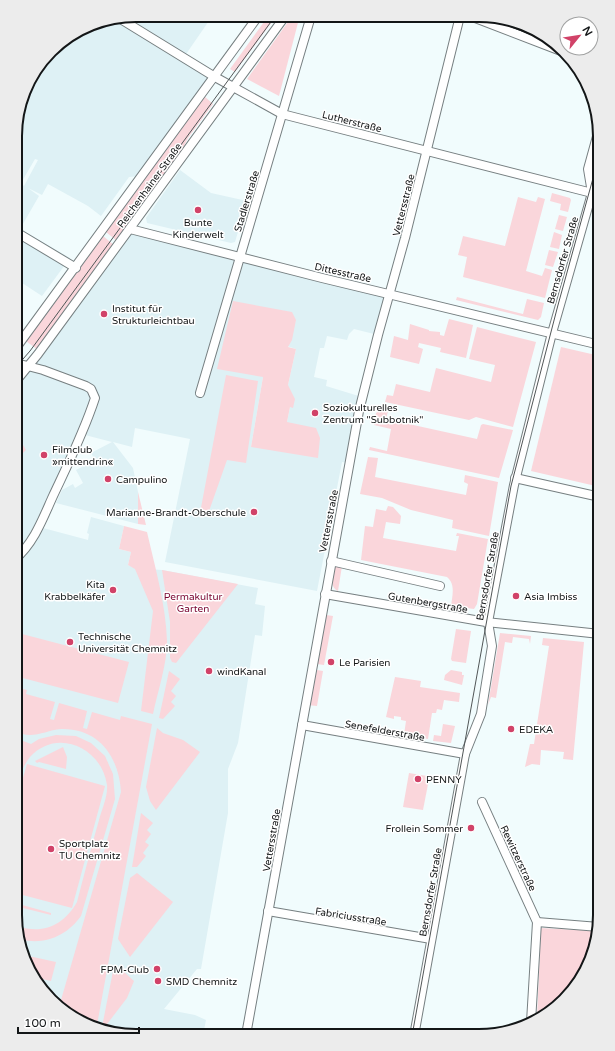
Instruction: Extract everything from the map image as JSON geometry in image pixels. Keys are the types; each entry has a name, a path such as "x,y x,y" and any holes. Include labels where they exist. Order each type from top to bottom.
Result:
{"street":[{"name":"Lutherstraße","path":"126,22 233,88 282,114 593,193"},
{"name":"Reichenhainer Straße","path":"22,340 255,22"},
{"name":"Reichenhainer Straße","path":"22,374 281,22"},
{"name":"Stadlerstraße","path":"200,393 282,114 297,70 309,22"},
{"name":"Vettersstraße","path":"247,1029 362,397 427,150 459,22"},
{"path":"487,23 548,46"},
{"name":"Bernsdorfer Straße","path":"593,149 588,169 593,185"},
{"name":"Bernsdorfer Straße","path":"415,1029 465,754 481,714 492,646 488,622 515,478 552,333 593,203"},
{"name":"Dittesstraße","path":"130,229 593,343"},
{"path":"22,236 76,268"},
{"path":"22,365 43,370 86,386 91,389 95,398 83,433 38,527 22,553"},
{"path":"515,478 593,495"},
{"path":"331,561 440,586"},
{"name":"Gutenbergstraße","path":"325,594 488,622 593,633"},
{"name":"Senefelderstraße","path":"302,725 465,754"},
{"name":"Rewitzerstraße","path":"482,802 537,922"},
{"name":"Fabriciusstraße","path":"268,912 431,939"},
{"path":"531,1016 537,922 592,926"}],"shaded area":[{"path":"129,22 208,22 184,57 215,77 140,176 129,177 101,216 88,206 48,184 42,195 28,188 39,196 22,226 22,184 24,186 38,160 35,159 22,181 23,121 31,92 37,79 50,61 61,50 79,37 114,24"},
{"name":"Bunte Kinderwelt","path":"180,170 211,193 247,201 235,242 231,243 147,223 146,218"},
{"path":"22,230 70,258 42,296 22,283"},
{"path":"134,230 390,293 378,335 354,329 349,334 347,340 327,336 324,348 320,348 314,377 327,380 326,386 362,397 350,463 342,462 317,591 165,562 190,439 135,428 132,447 113,442 133,468 138,492 138,524 56,503 62,490 73,484 75,488 83,483 76,470 95,460 91,453 112,442 85,435 43,528 88,540 89,534 87,533 91,517 124,526 119,549 131,552 128,565 135,568 162,570 258,588 255,604 265,606 262,636 255,635 238,743 228,769 228,813 201,969 197,969 164,1009 195,1015 206,1020 204,1029 121,1028 92,1020 79,1014 55,996 37,972 24,937 22,922 22,377 116,250","holes":["296,320 287,346 296,349 288,385 290,407 287,422 251,447 263,377"]}],"green space":[{"path":"264,22 272,22 235,72 230,69"},
{"path":"288,22 298,22 279,96 247,79"},
{"path":"493,23 508,26 536,37 542,42"},
{"path":"204,96 213,104 188,138 180,154 117,241 106,232"},
{"path":"552,193 570,198 571,200 568,212 560,210 561,204 550,201"},
{"path":"518,197 536,202 538,197 545,199 526,271 542,276 545,268 552,270 545,298 463,277 467,257 458,255 463,236 505,246"},
{"path":"559,215 567,217 563,231 555,229"},
{"path":"554,232 562,235 559,249 550,247"},
{"path":"103,236 114,245 38,350 26,341"},
{"path":"549,250 558,252 553,267 545,265"},
{"path":"457,297 523,314 527,299 544,303 541,317 538,320 456,300"},
{"path":"233,301 292,312 296,320 292,340 288,347 296,349 288,385 295,399 293,408 290,407 287,422 316,428 320,438 318,458 251,447 263,377 217,369"},
{"path":"449,319 473,325 466,358 440,352 441,348 419,343 418,347 423,349 419,364 390,357 394,336 408,340 410,324 429,331 440,332 440,335 444,336"},
{"path":"477,327 536,342 513,427 476,417 469,420 385,402 387,395 393,396 396,384 430,392 436,368 491,382 495,365 469,359"},
{"path":"561,347 593,354 593,485 531,471"},
{"path":"226,375 258,381 246,463 227,460 208,514 200,513"},
{"path":"385,407 389,407 386,419 477,439 481,425 483,424 513,430 499,478 369,450 370,447 387,451 391,429 374,425 376,413"},
{"path":"22,443 26,450 22,454"},
{"path":"368,457 378,458 375,477 466,495 468,484 464,482 465,475 498,482 489,536 452,528 453,520 411,510 382,498 360,494"},
{"path":"138,492 146,525 138,524"},
{"path":"388,506 393,507 401,516 400,524 386,522 383,538 456,551 459,536 456,536 457,533 488,539 477,604 474,609 451,606 453,595 452,583 447,577 361,560 365,526 373,527 376,509 386,511"},
{"path":"124,526 147,532 165,614 167,650 153,714 141,711 153,611 135,569 128,565 131,552 119,549"},
{"path":"335,564 342,566 338,591 332,583"},
{"name":"Permakultur Garten","path":"162,570 238,584 176,663 172,662 170,658 170,622"},
{"path":"326,615 333,616 324,665 317,664"},
{"path":"456,629 471,631 466,663 452,661 451,659"},
{"path":"500,633 531,636 530,644 529,639 513,637 512,643 505,642 496,698 491,697 488,705"},
{"path":"22,634 129,662 118,703 22,678"},
{"path":"543,638 584,642 573,760 563,759 564,752 541,750 540,765 532,764 525,767 530,744 534,744 549,646 542,645"},
{"path":"317,670 323,671 317,706 307,705 310,702"},
{"path":"451,670 462,672 462,675 464,675 462,685 444,680 445,675"},
{"path":"169,671 180,679 171,691 176,696 171,702 175,706 163,719 159,718"},
{"path":"395,677 421,681 420,687 460,693 459,702 444,700 442,710 437,709 436,713 432,713 428,739 404,735 406,721 401,720 401,717 394,716 394,719 386,717"},
{"path":"22,689 27,690 26,694 55,702 50,719 54,720 59,703 87,711 83,728 87,729 92,712 120,720 121,716 152,724 98,1022 79,1014 61,1000 121,792 119,779 111,756 96,739 86,734 74,730 61,729 34,735 22,734"},
{"path":"443,724 455,726 451,743 433,741 434,735 441,736"},
{"path":"157,728 163,733 183,740 200,752 156,810 150,801 146,787"},
{"path":"56,735 76,736 91,743 105,756 113,774 115,799 81,916 69,929 54,938 29,941 25,940 23,927 36,929 52,926 66,917 77,902 107,794 107,785 103,772 97,761 88,752 77,746 65,743 53,744 41,748 30,757 22,770 22,741 31,744 39,739"},
{"path":"63,747 67,757 66,769 39,762 37,763 35,761"},
{"name":"Sportplatz TU Chemnitz","path":"27,764 105,786 72,908 22,895 22,781"},
{"path":"409,773 427,776 429,779 423,810 403,807"},
{"path":"141,813 153,823 147,830 151,834 145,842 149,845 143,853 146,856 137,867 132,867"},
{"path":"137,873 173,902 130,957 118,939 130,878"},
{"path":"22,905 51,913 51,915 22,908"},
{"path":"541,928 592,931 587,952 574,978 554,1001 537,1013"},
{"path":"30,956 56,962 51,981 42,979 37,972"},
{"path":"113,971 124,972 134,981 127,998 106,1025 103,1024"}],"tram line":[{"path":"22,360 271,22"},
{"path":"516,29 527,33"},
{"path":"413,1029 511,486 593,178"}],"place":[{"name":"Bunte Kinderwelt","path":"198,210"},
{"name":"Institut für Strukturleichtbau","path":"104,314"},
{"name":"Soziokulturelles Zentrum \"Subbotnik\"","path":"315,413"},
{"name":"Filmclub »mittendrin«","path":"44,455"},
{"name":"Campulino","path":"108,479"},
{"name":"Marianne-Brandt-Oberschule","path":"254,512"},
{"name":"Kita Krabbelkäfer","path":"113,590"},
{"name":"Asia Imbiss","path":"516,596"},
{"name":"Technische Universität Chemnitz","path":"70,642"},
{"name":"Le Parisien","path":"331,662"},
{"name":"windKanal","path":"209,671"},
{"name":"EDEKA","path":"511,729"},
{"name":"PENNY","path":"418,779"},
{"name":"Frollein Sommer","path":"471,828"},
{"name":"Sportplatz TU Chemnitz","path":"51,849"},
{"name":"FPM-Club","path":"157,969"},
{"name":"SMD Chemnitz","path":"158,981"}]}
